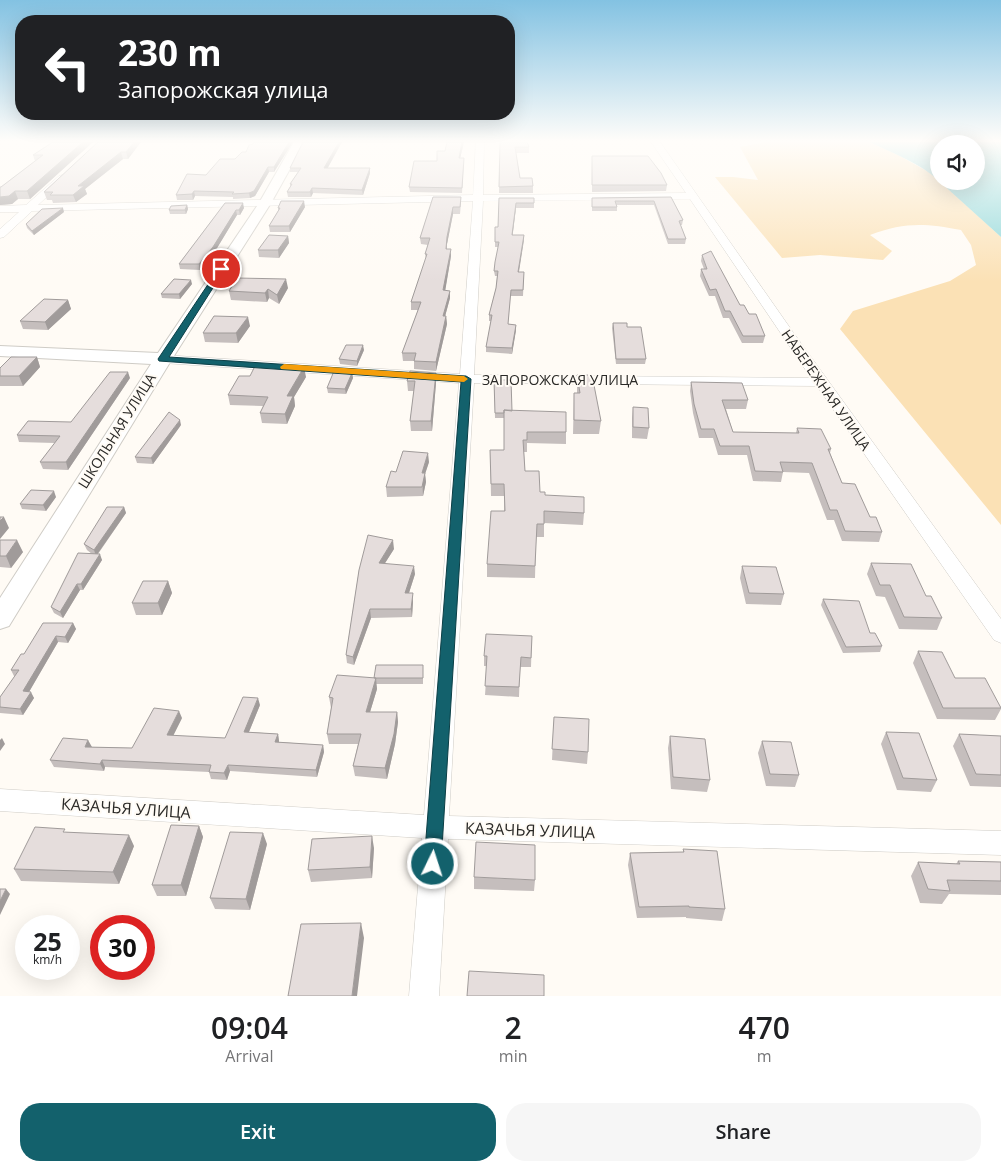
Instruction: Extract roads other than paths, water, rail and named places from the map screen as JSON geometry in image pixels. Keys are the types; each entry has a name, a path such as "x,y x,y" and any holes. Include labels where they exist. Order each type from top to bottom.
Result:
{"street":[{"path":"0,235 51,188"},
{"name":"ШКОЛЬНАЯ УЛИЦА","path":"0,619 163,359 273,188"},
{"path":"424,996 476,243 477,188"},
{"name":"НАБЕРЕЖНАЯ УЛИЦА","path":"689,188 821,382 1001,635"},
{"path":"0,209 476,198 694,196"},
{"name":"ЗАПОРОЖСКАЯ УЛИЦА","path":"0,351 163,359 466,379 821,382"},
{"name":"КАЗАЧЬЯ УЛИЦА","path":"0,800 435,827 1001,843"}],"water":[{"path":"985,188 1001,188 1001,237 949,190 985,190"}]}
